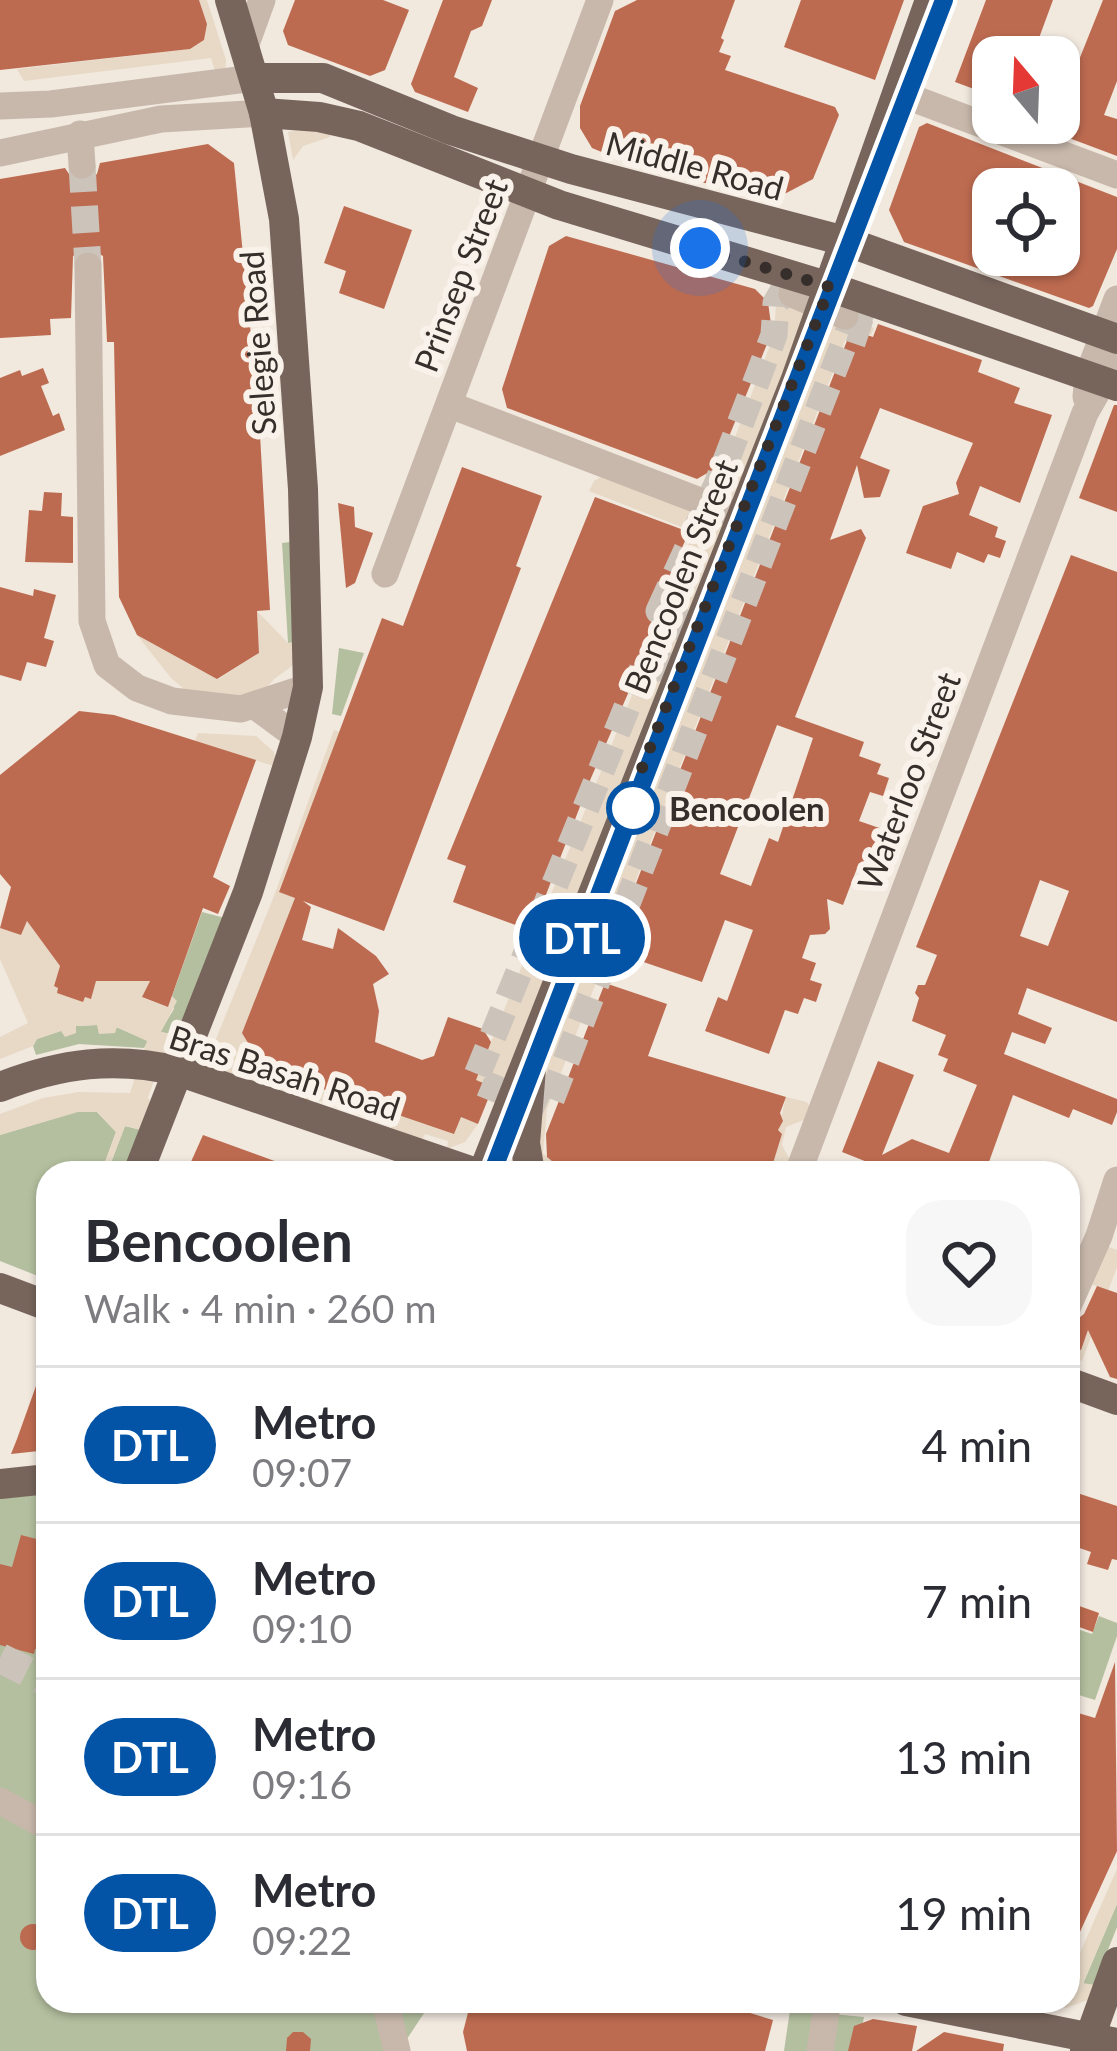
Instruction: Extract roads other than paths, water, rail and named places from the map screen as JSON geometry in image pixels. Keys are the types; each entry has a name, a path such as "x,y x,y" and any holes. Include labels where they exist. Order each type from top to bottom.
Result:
{"main road":[{"name":"Selegie Road","path":"230,0 264,113 284,219 308,687"},
{"name":"Bencoolen Street","path":"484,1161 832,303 845,241 930,0"},
{"name":"Middle Road","path":"254,77 323,78 452,130 543,159 845,241 1108,362"},
{"path":"264,113 359,126 530,194 832,303 1108,362"},
{"path":"143,1161 248,892 308,687"},
{"path":"528,1161 530,1050"},
{"name":"Bras Basah Road","path":"3,1076 120,1061 178,1071 444,1161"},
{"path":"0,1288 36,1302"},
{"path":"1080,1386 1117,1400"},
{"path":"0,1484 36,1480"},
{"path":"961,2013 1097,2043 1102,2004 1117,1962"}],"street":[{"path":"245,46 262,0"},
{"name":"Prinsep Street","path":"385,574 600,0"},
{"path":"0,106 50,104 254,77"},
{"path":"896,92 1117,175"},
{"path":"0,153 161,119 264,113"},
{"path":"80,134 82,165"},
{"path":"88,266 92,621 107,665 137,688 201,707 241,709 308,687"},
{"path":"792,294 832,303"},
{"name":"Waterloo Street","path":"803,1161 1108,362 1117,299"},
{"path":"450,405 742,517"},
{"path":"255,706 297,737"},
{"path":"1080,1279 1117,1180"},
{"path":"0,1801 36,1820"},
{"path":"388,2013 397,2051"},
{"path":"820,2051 826,2013"}],"tunnel":[{"path":"82,165 88,266"},
{"path":"792,294 783,291 776,303 774,335 718,482 659,611 679,620 660,668 645,663 475,1080 547,1110 850,328 871,335 874,328 845,316"},
{"path":"0,1658 36,1676"}],"metro line":[{"name":"DTL","path":"497,1161 944,0"}],"place":[{"name":"Bencoolen","path":"633,808"}]}
